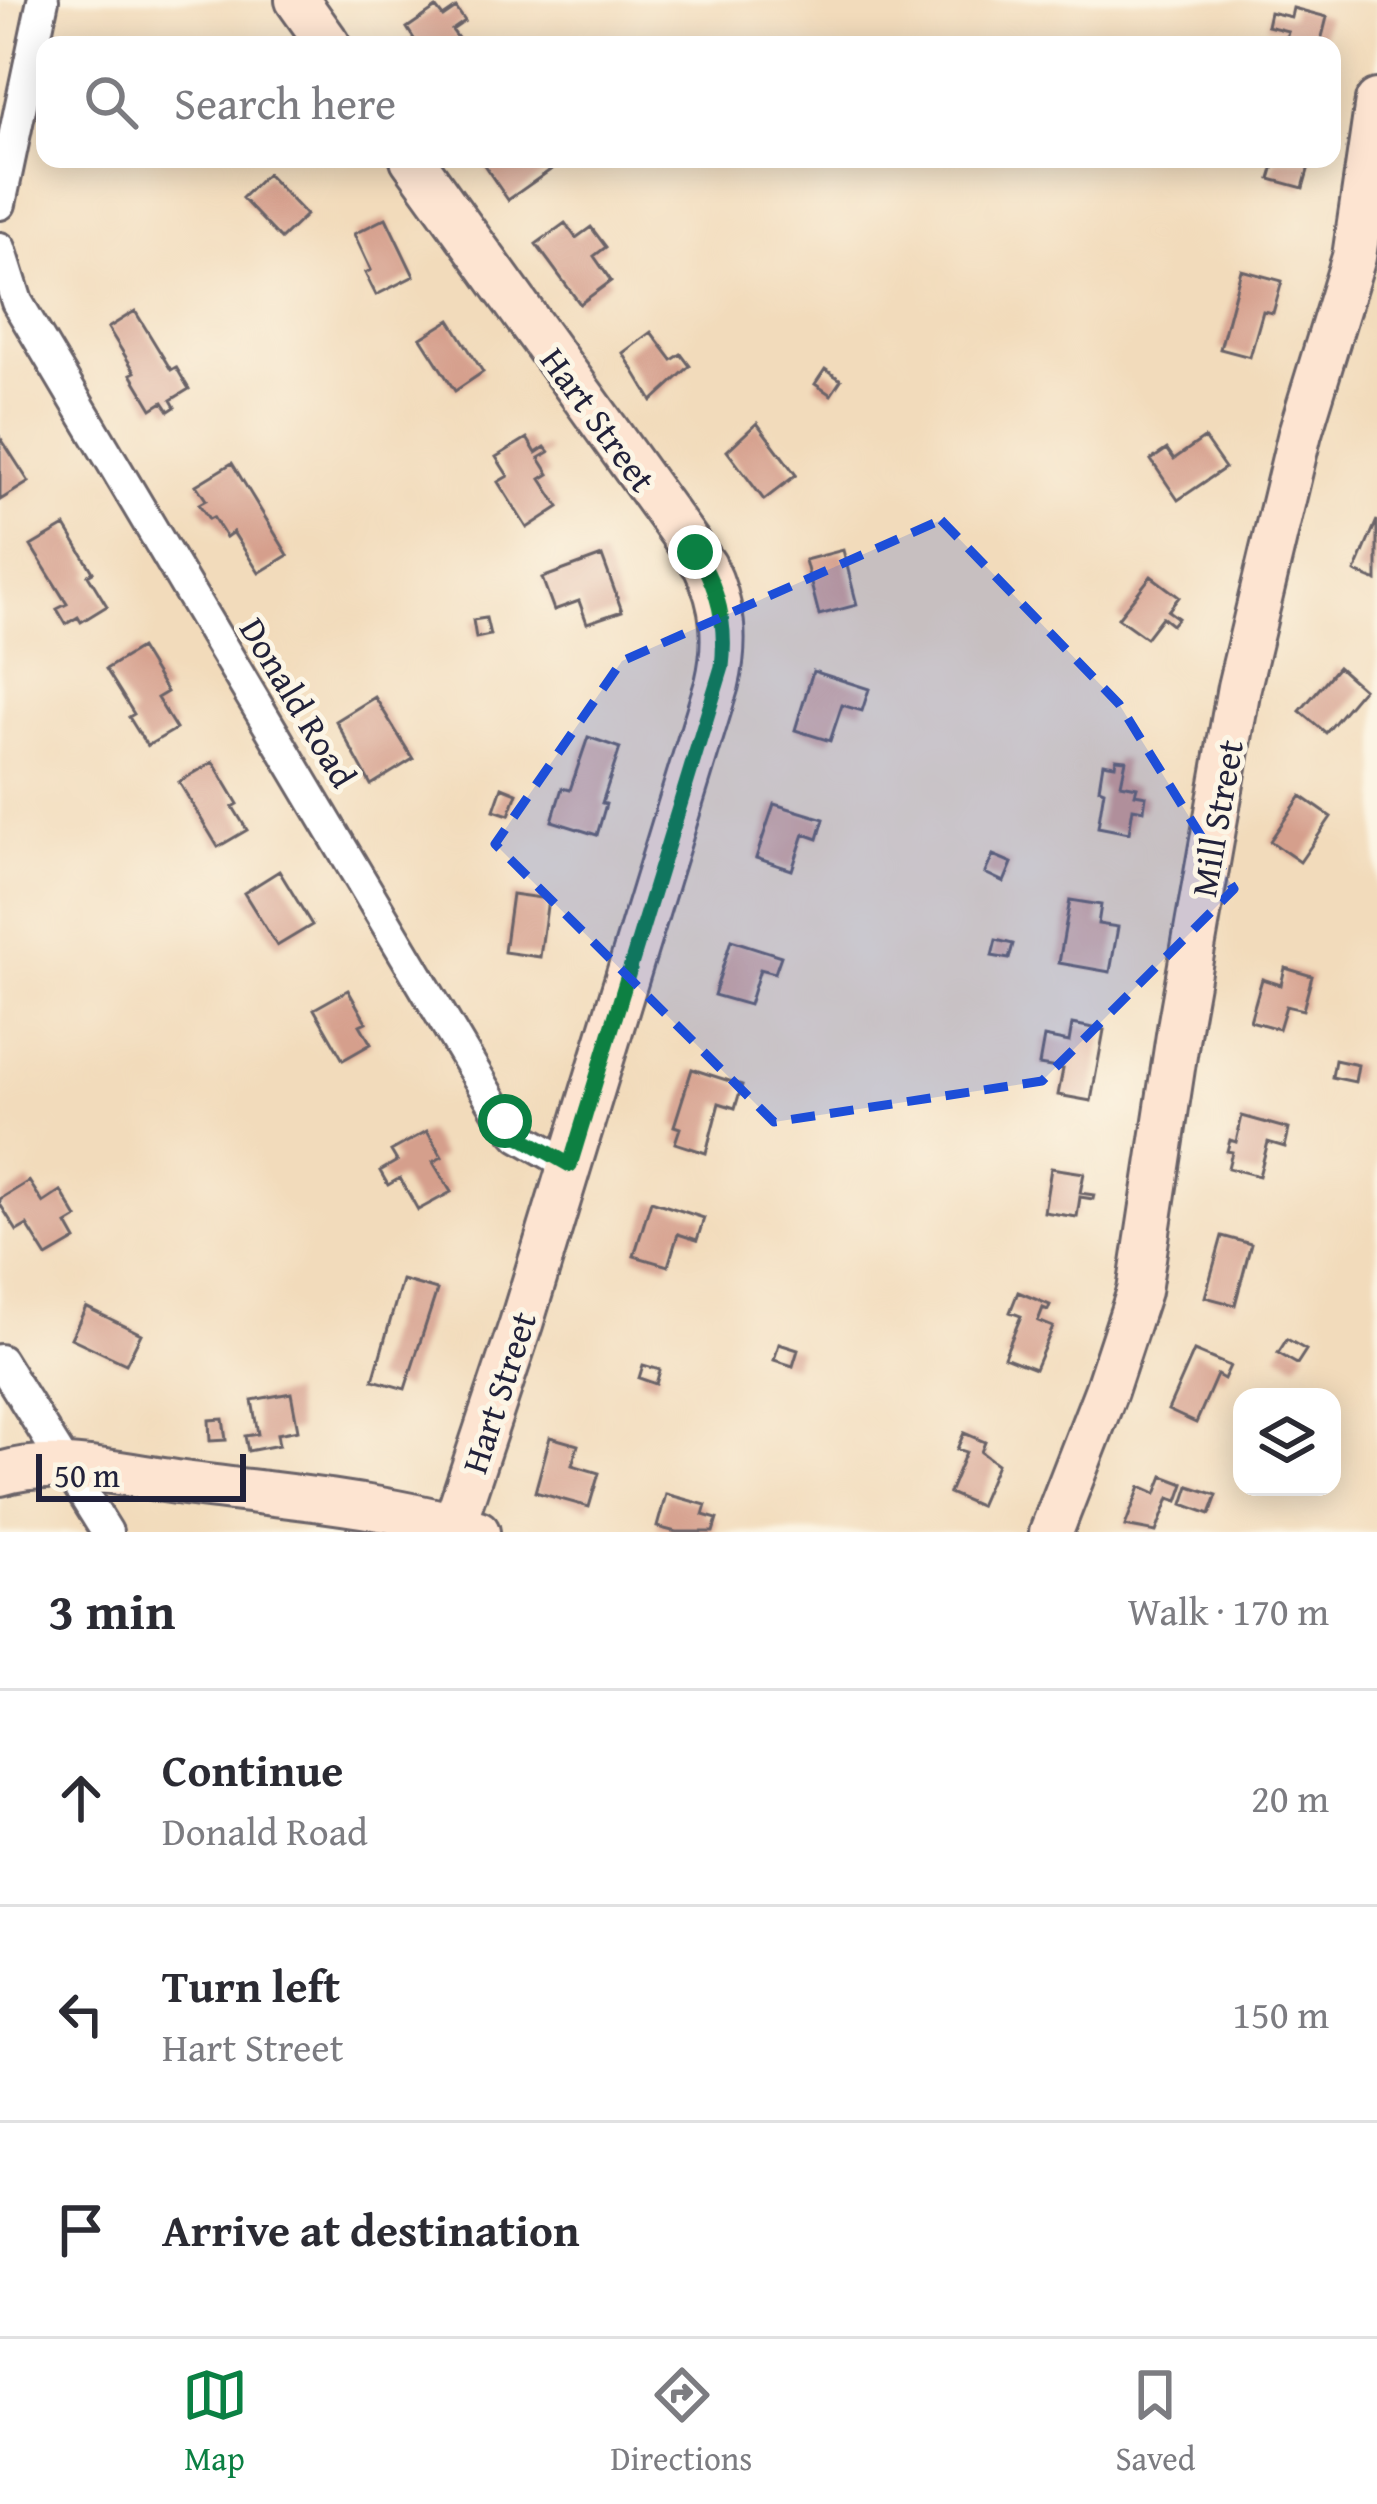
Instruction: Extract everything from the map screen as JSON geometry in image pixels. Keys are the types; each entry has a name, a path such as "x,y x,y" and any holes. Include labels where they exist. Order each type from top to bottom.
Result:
{"street":[{"path":"0,204 43,0"},
{"path":"297,0 323,36"},
{"name":"Mill Street","path":"1051,1532 1106,1391 1138,1291 1238,686 1300,433 1354,257 1375,124"},
{"name":"Hart Street","path":"418,168 705,566 722,615 724,650 718,684 570,1165 466,1528"},
{"name":"Donald Road","path":"0,248 17,302 501,1116 519,1136 570,1165"},
{"path":"0,1360 106,1532"},
{"path":"0,1474 23,1468 66,1468 296,1498 466,1528"}],"highlighted area":[{"path":"941,520 1119,704 1234,889 1042,1081 774,1122 495,844 622,661"}],"building":[{"path":"436,8 443,17 456,8 465,21 452,30 456,36 412,36 407,28"},
{"path":"1293,8 1327,17 1322,36 1287,36 1288,31 1267,26 1270,12 1291,17"},
{"path":"486,168 553,168 508,200"},
{"path":"1273,168 1309,168 1303,188 1270,179"},
{"path":"267,174 306,215 281,239 242,198"},
{"path":"386,218 414,276 376,295 365,273 371,270 354,234"},
{"path":"565,223 576,238 591,227 606,247 594,256 611,281 580,304 536,244"},
{"path":"1241,270 1282,281 1273,313 1263,311 1250,357 1220,349"},
{"path":"135,311 171,370 176,367 189,389 171,400 175,407 169,411 163,402 152,409 108,328"},
{"path":"450,320 483,372 455,391 421,338"},
{"path":"651,332 672,360 681,354 690,366 652,401 623,353"},
{"path":"825,369 841,380 831,395 815,384"},
{"path":"757,423 796,475 764,500 727,451"},
{"path":"0,437 29,482 0,500"},
{"path":"527,438 536,453 545,447 549,452 539,458 549,474 541,479 559,507 527,528 498,482 508,476 496,457"},
{"path":"1204,438 1225,468 1178,500 1151,460 1167,449 1174,459"},
{"path":"232,463 288,555 259,573 233,532 226,537 199,504 206,500 196,485"},
{"path":"1377,520 1377,581 1355,572"},
{"path":"65,526 107,606 81,622 78,617 66,624 57,609 67,604 31,546"},
{"path":"843,550 857,605 819,615 805,560"},
{"path":"602,556 622,611 587,623 579,601 554,610 542,578"},
{"path":"1151,576 1179,597 1168,611 1178,618 1172,625 1162,617 1146,638 1118,618"},
{"path":"486,618 490,635 476,638 473,620"},
{"path":"140,648 167,692 157,698 176,729 147,746 106,669"},
{"path":"1338,667 1363,689 1326,733 1300,711"},
{"path":"813,671 869,689 862,711 842,705 830,741 795,730"},
{"path":"375,697 413,759 371,785 336,721"},
{"path":"588,737 620,748 597,835 552,821 562,788 570,790"},
{"path":"1116,759 1126,760 1121,784 1137,787 1135,794 1146,796 1144,810 1133,808 1129,833 1098,827 1103,763 1115,765"},
{"path":"213,762 247,830 218,847 179,782"},
{"path":"502,787 517,793 509,815 494,810"},
{"path":"1301,796 1331,817 1300,862 1270,841"},
{"path":"774,804 824,819 818,839 804,834 792,870 756,858"},
{"path":"993,855 1012,863 1004,882 985,873"},
{"path":"279,871 312,925 277,946 244,893"},
{"path":"512,894 548,899 540,957 504,952"},
{"path":"1070,900 1101,905 1098,924 1118,927 1110,972 1059,963"},
{"path":"731,940 781,956 775,973 760,969 749,1005 714,995"},
{"path":"996,940 1013,944 1009,959 992,956"},
{"path":"1285,968 1312,976 1303,1010 1286,1006 1279,1029 1250,1021 1262,979 1281,985"},
{"path":"348,990 366,1022 360,1025 371,1044 343,1060 314,1009"},
{"path":"1072,1024 1104,1030 1091,1101 1058,1095 1063,1069 1039,1065 1044,1037 1069,1042"},
{"path":"1335,1060 1358,1065 1355,1082 1332,1077"},
{"path":"692,1069 742,1085 735,1108 719,1103 706,1153 675,1143 680,1128 674,1126"},
{"path":"1242,1116 1289,1129 1285,1147 1268,1142 1259,1176 1228,1168 1232,1152 1227,1151 1230,1140 1236,1142"},
{"path":"427,1131 442,1157 433,1162 451,1192 418,1210 400,1178 388,1185 380,1171 397,1161 391,1151"},
{"path":"1051,1168 1084,1173 1080,1193 1094,1195 1093,1199 1080,1197 1077,1217 1044,1212"},
{"path":"29,1181 43,1203 61,1191 77,1218 67,1224 76,1240 47,1257 27,1225 17,1231 0,1204 0,1199"},
{"path":"651,1201 704,1218 697,1240 678,1234 668,1266 634,1256"},
{"path":"1222,1236 1251,1244 1235,1305 1205,1297"},
{"path":"402,1280 437,1290 405,1389 373,1380"},
{"path":"1018,1292 1050,1305 1048,1310 1043,1308 1038,1321 1053,1327 1035,1369 1004,1357 1021,1316 1010,1312"},
{"path":"86,1307 141,1334 126,1364 71,1338"},
{"path":"1287,1339 1306,1350 1297,1364 1278,1353"},
{"path":"779,1344 798,1350 793,1366 774,1360"},
{"path":"1194,1351 1230,1366 1224,1379 1217,1375 1196,1423 1168,1410"},
{"path":"643,1365 660,1370 656,1384 639,1378"},
{"path":"291,1393 298,1430 277,1434 279,1445 248,1451 245,1436 258,1434 252,1400"},
{"path":"223,1419 226,1440 210,1441 209,1420"},
{"path":"964,1433 985,1442 981,1452 997,1464 979,1506 949,1493 966,1452 957,1449"},
{"path":"550,1437 578,1445 572,1465 599,1473 589,1507 535,1492"},
{"path":"1163,1476 1184,1484 1178,1501 1169,1498 1156,1532 1125,1526 1140,1487 1156,1494"},
{"path":"1189,1486 1217,1495 1210,1514 1183,1504"},
{"path":"666,1494 706,1505 703,1515 717,1519 713,1532 657,1527"}],"route":[{"path":"505,1121 519,1136 570,1165 722,667 724,632 718,598 695,552"}]}
